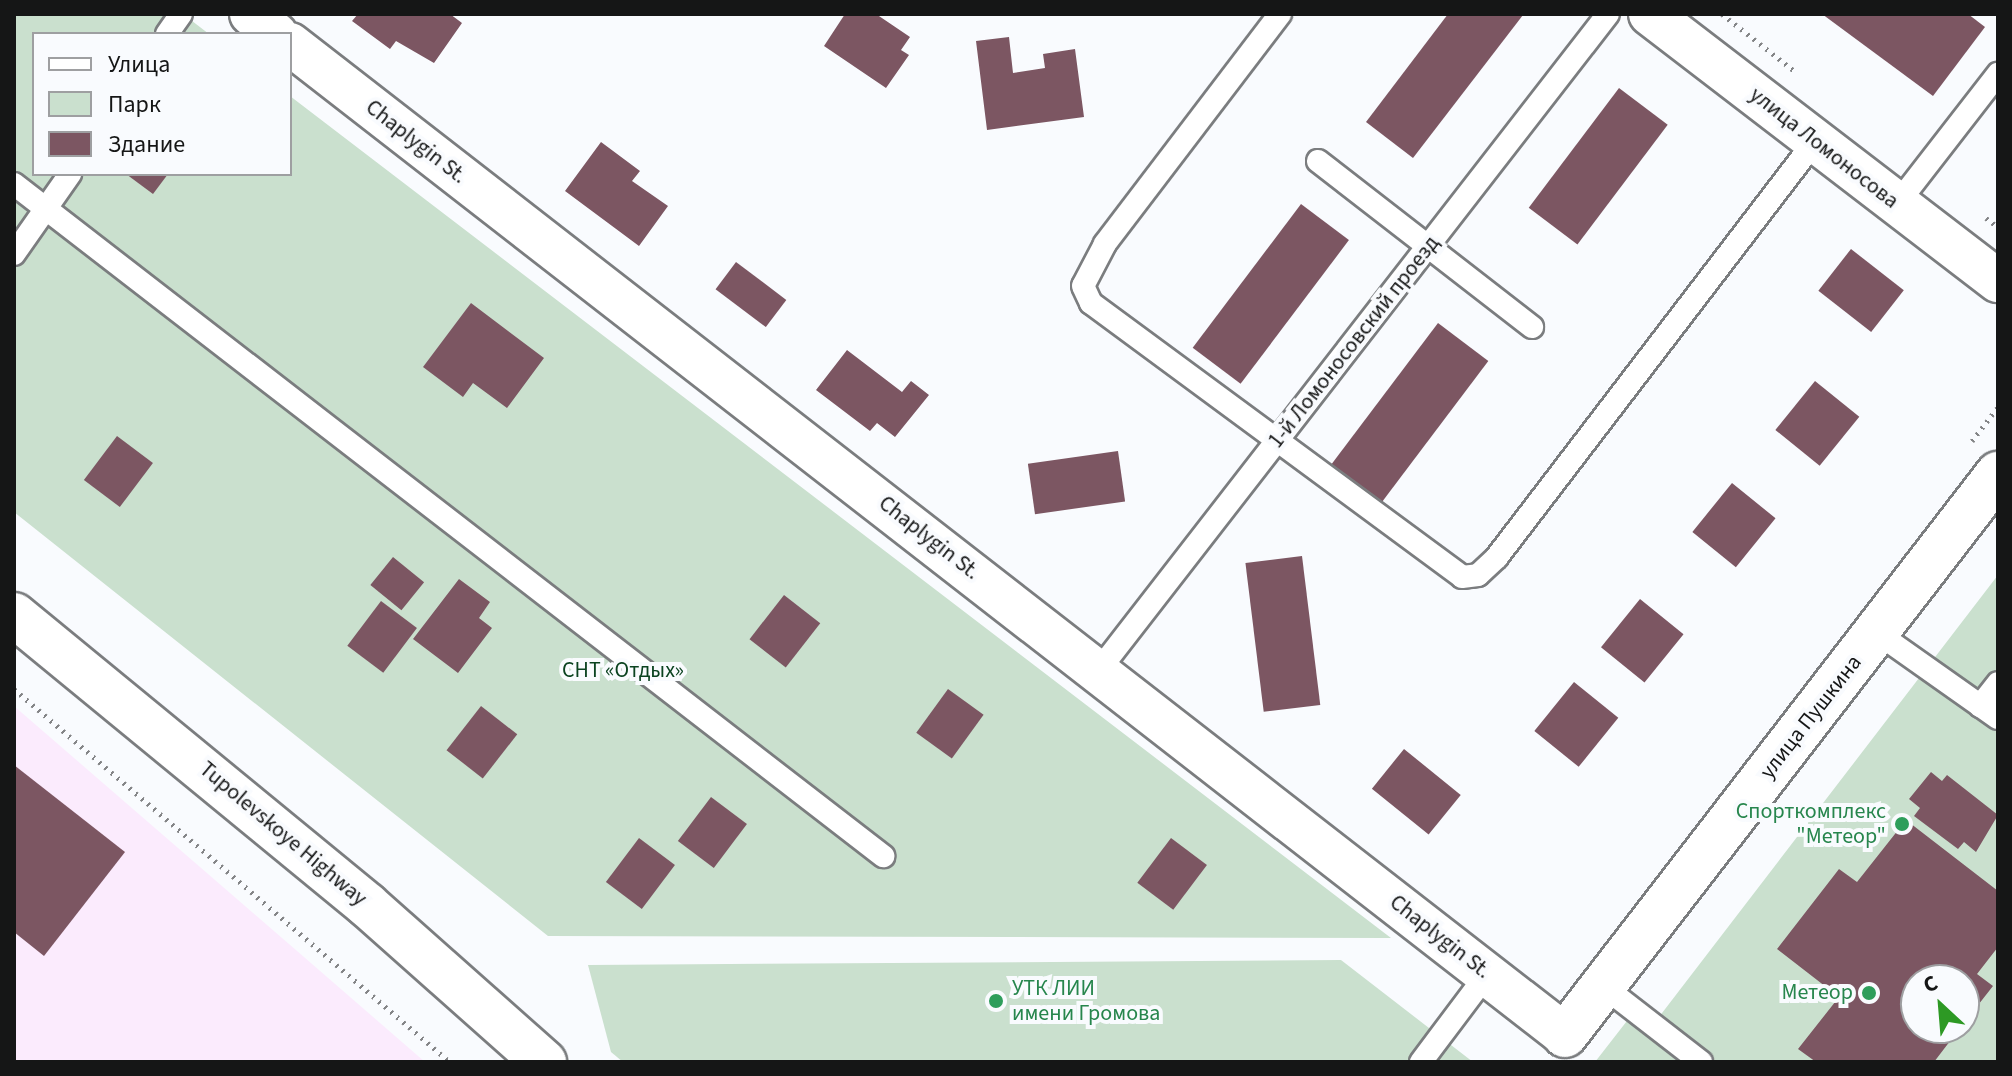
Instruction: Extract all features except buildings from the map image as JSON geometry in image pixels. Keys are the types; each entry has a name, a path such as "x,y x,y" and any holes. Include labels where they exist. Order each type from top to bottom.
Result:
{"street":[{"path":"251,14 274,32"},
{"name":"улица Ломоносова","path":"1650,14 1998,281"},
{"name":"Chaplygin St.","path":"292,46 1565,1035"},
{"name":"улица Пушкина","path":"1565,1035 1998,474"},
{"name":"Tupolevskoye Highway","path":"14,615 172,741 544,1062"}],"lane":[{"path":"168,32 181,14"},
{"path":"1280,14 1105,244 1083,286 1091,303 1448,572 1478,575 1815,141"},
{"name":"1-й Ломоносовский проезд","path":"1099,670 1608,14"},
{"path":"1897,204 1998,74"},
{"path":"1318,161 1532,327"},
{"path":"14,254 69,176"},
{"path":"14,184 883,856"},
{"path":"1876,632 1989,712 1998,683"},
{"path":"1421,1062 1487,974"},
{"path":"1603,986 1701,1062"}],"path":[{"path":"14,689 450,1062"}],"shaded area":[{"path":"14,706 289,944 425,1062 14,1062"}],"green space":[{"name":"СНТ «Отдых»","path":"14,14 183,14 206,32 32,32 32,176 292,176 292,98 1391,938 548,936 14,512"},
{"name":"Спорткомплекс \"Метеор\"","path":"1998,575 1998,1062 1595,1062 1630,1017 1649,1030"},
{"name":"УТК ЛИИ имени Громова","path":"1341,960 1473,1062 623,1062 611,1052 588,965"}],"place":[{"name":"Спорткомплекс \"Метеор\"","path":"1902,824"},
{"name":"Метеор","path":"1869,993"},
{"name":"УТК ЛИИ имени Громова","path":"996,1001"}]}
